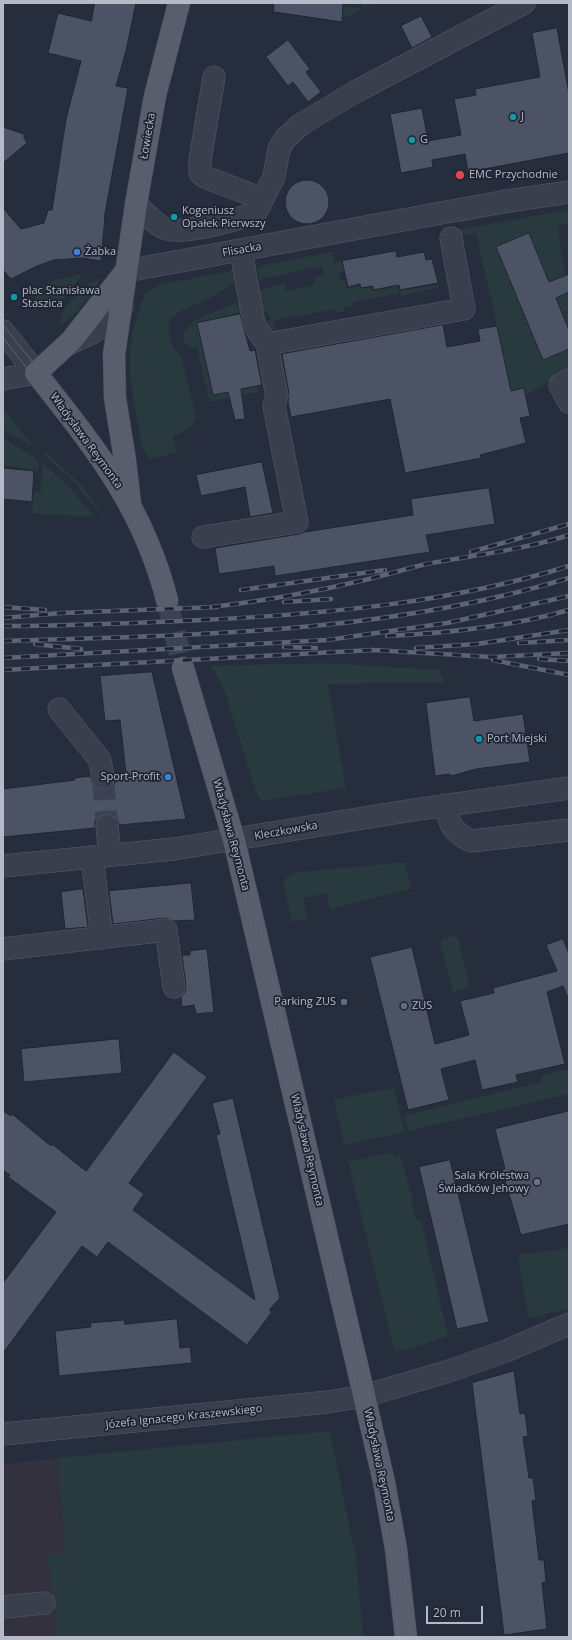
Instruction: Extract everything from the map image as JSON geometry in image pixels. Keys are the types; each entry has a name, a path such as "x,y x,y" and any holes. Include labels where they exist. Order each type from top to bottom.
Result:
{"main road":[{"name":"Łowiecka","path":"122,307 136,204 155,96 179,3"},
{"name":"Łowiecka","path":"36,373 68,344 126,271"},
{"path":"122,307 114,355 114,377 115,398 130,503"},
{"name":"Władysława Reymonta","path":"36,373 95,449 130,503 156,562 167,600"},
{"name":"Władysława Reymonta","path":"183,668 234,840 384,1482 396,1548 406,1637"}],"street":[{"path":"136,204 167,229 199,227 259,206 274,177 279,149 286,139 300,125 362,89 524,3"},
{"path":"214,77 200,160 200,173 259,206"},
{"path":"268,246 501,202 569,192"},
{"name":"Flisacka","path":"126,271 268,246 259,206"},
{"path":"267,344 464,309 451,238"},
{"path":"203,537 297,522 274,406 277,396 267,344 256,328 253,318 241,251"},
{"name":"Łowiecka","path":"68,344 94,332 122,307"},
{"path":"3,331 36,373 3,379"},
{"path":"569,380 560,385 569,402"},
{"path":"59,709 100,760 102,778"},
{"name":"Kleczkowska","path":"3,866 234,840 445,805 569,788"},
{"path":"445,805 452,828 460,836 471,841 569,830"},
{"path":"102,938 101,856 107,826"},
{"path":"3,949 166,930 174,987"},
{"name":"Józefa Ignacego Kraszewskiego","path":"3,1434 328,1402 364,1396 506,1351 569,1324"},
{"path":"3,1607 44,1603"}],"shaded area":[{"path":"363,3 373,3 363,8"},
{"path":"343,6 362,9 342,19"},
{"path":"557,203 556,205 458,223 460,219"},
{"path":"562,211 569,213 569,223 558,226 565,276 549,282 529,233 496,247 543,360 569,349 569,369 525,396 510,392 497,325 476,233 458,236 457,230"},
{"path":"332,252 334,263 342,261 345,271 339,273 340,280 345,280 347,288 359,286 360,289 371,287 373,291 398,286 399,291 437,285 440,287 401,296 400,293 353,302 354,306 343,308 344,311 337,313 336,309 274,320 276,330 267,332 262,315 266,321 270,320 269,315 263,310 258,291 285,283 286,291 315,285 314,277 323,276 323,266 259,279 257,267"},
{"path":"233,267 237,271 236,281 207,300 182,310 170,319 172,344 177,353 181,356 196,417 192,425 187,430 173,436 177,452 151,459 143,447 133,395 130,369 133,330 142,302 149,291 158,285 231,271"},
{"path":"83,274 59,304 51,308 45,308 35,300 37,293 46,284"},
{"path":"101,277 93,292 84,304 60,326 64,310 74,297"},
{"path":"569,292 569,330 556,298"},
{"path":"235,303 241,308 242,313 198,323 213,395 228,392 229,395 241,392 241,389 257,386 258,389 257,392 211,401 209,400 197,347 192,347 184,342 184,332 194,321"},
{"path":"3,408 31,443 31,445 3,430"},
{"path":"3,437 38,460 38,471 3,465"},
{"path":"45,451 82,486 105,517 102,516 78,486 45,455"},
{"path":"43,464 68,485 94,517 32,513 33,492 41,492"},
{"path":"324,663 439,670 445,682 328,684 346,788 261,801 256,792 224,689 211,666"},
{"path":"405,862 411,889 330,909 326,893 303,898 307,919 292,922 283,881 293,873"},
{"path":"454,936 458,938 469,984 466,989 453,992 440,943 443,938"},
{"path":"569,1069 569,1094 408,1131 404,1116 542,1082 541,1076"},
{"path":"394,1088 405,1132 344,1145 334,1100 382,1089"},
{"path":"393,1152 394,1156 400,1155 417,1221 421,1220 448,1336 395,1352 348,1162"},
{"path":"569,1248 569,1309 528,1318 518,1255"},
{"path":"330,1431 356,1558 363,1637 56,1637 48,1558 50,1554 65,1553 57,1458"},
{"path":"57,1458 65,1553 50,1554 48,1558 56,1637 3,1637 3,1464"}],"building":[{"path":"95,3 136,3 126,51 116,86 128,88 104,219 105,218 101,261 82,258 54,260 37,266 11,279 3,270 3,208 21,229 44,223 48,210 52,210 66,119 81,61 48,53 58,13 91,21"},
{"path":"274,3 343,3 342,22 274,12"},
{"path":"421,16 432,37 412,48 401,26"},
{"name":"J","path":"557,28 569,94 569,153 468,172 465,154 432,160 433,167 401,173 390,114 422,108 428,141 461,135 454,99 476,95 475,89 540,77 532,33"},
{"path":"288,40 310,69 306,72 321,92 308,102 293,82 288,86 266,57"},
{"path":"3,127 24,134 24,138 27,143 3,163"},
{"path":"303,180 311,180 316,181 323,186 328,193 328,211 323,218 316,223 303,224 295,221 288,214 285,206 285,198 288,190 295,183"},
{"path":"529,233 549,282 569,274 569,292 556,298 569,330 569,349 543,360 496,247"},
{"path":"396,251 397,257 424,252 426,260 432,259 438,283 400,290 399,285 373,290 373,286 361,288 360,284 348,287 342,261"},
{"path":"240,314 250,351 255,350 262,385 241,389 245,419 235,420 228,392 213,395 197,323"},
{"path":"443,325 447,347 480,341 478,329 497,326 511,391 524,388 530,416 520,418 526,443 480,455 481,458 405,473 390,399 291,417 288,402 289,394 282,354"},
{"path":"262,462 273,513 250,517 245,487 201,496 196,475"},
{"path":"3,468 34,471 32,502 3,499"},
{"path":"489,488 495,524 426,535 430,552 275,576 274,566 219,574 215,548 413,515 411,499"},
{"path":"152,672 186,819 119,825 117,818 106,814 99,816 95,821 95,828 3,837 3,789 75,780 74,778 90,776 94,786 98,790 105,790 111,788 115,783 115,775 126,774 120,720 105,721 100,676"},
{"name":"Port Miejski","path":"470,697 474,721 523,714 530,762 476,769 451,776 450,774 435,776 426,703"},
{"path":"191,883 195,920 174,921 165,918 113,924 109,891"},
{"path":"83,889 88,927 65,929 61,892"},
{"path":"563,939 569,954 569,1000 563,986 547,992 565,1064 516,1075 518,1082 482,1090 475,1060 441,1069 449,1100 408,1110 370,957 412,947 435,1044 469,1035 460,1001 494,993 493,988 557,971 546,945"},
{"path":"207,949 214,1012 196,1014 194,1005 182,1007 181,997 185,992 186,986 182,955 190,955 190,951"},
{"path":"119,1039 122,1073 24,1082 21,1049"},
{"path":"174,1052 207,1077 129,1183 144,1194 133,1210 255,1300 216,1135 220,1134 212,1103 233,1098 280,1298 269,1310 272,1312 247,1345 108,1242 97,1257 82,1246 3,1353 3,1283 56,1212 8,1177 10,1175 3,1170 3,1111 11,1116 12,1114 51,1146 52,1144 86,1171"},
{"name":"Sala Królestwa Świadków Jehowy","path":"569,1111 569,1224 521,1235 502,1170 505,1169 495,1129"},
{"path":"450,1160 489,1322 457,1329 419,1167"},
{"path":"177,1319 180,1348 190,1347 192,1363 59,1376 55,1331 91,1327 90,1323 124,1320 125,1324"},
{"path":"514,1371 520,1414 525,1413 528,1436 523,1437 529,1478 533,1478 536,1500 532,1501 539,1560 544,1560 546,1582 542,1583 547,1629 504,1635 472,1383"}],"tunnel":[{"path":"167,600 183,668"},
{"path":"103,778 107,826"}],"tram line":[{"path":"3,325 77,418 123,483 142,518 158,554 169,592"},
{"path":"3,338 74,427 117,489 135,522 150,557 161,593"},
{"path":"180,673 231,840 378,1482 390,1549 399,1637"},
{"path":"188,673 239,838 370,1394 402,1547 411,1637"}],"railway":[{"path":"471,552 569,524"},
{"path":"212,607 270,599 327,588 426,564 534,545 569,535"},
{"path":"3,626 78,625 202,620 341,610 433,598 524,579 569,566"},
{"path":"241,590 385,570"},
{"path":"3,641 217,633 360,621 430,611 500,597 569,578"},
{"path":"3,658 327,640 447,623 569,596"},
{"path":"284,602 331,599"},
{"path":"3,607 45,610"},
{"path":"3,618 61,613 217,607"},
{"path":"387,636 433,633 502,625 569,610"},
{"path":"416,648 477,644 569,630"},
{"path":"519,643 569,640"},
{"path":"35,644 81,649"},
{"path":"284,647 316,648"},
{"path":"3,670 373,650 492,657 569,653"},
{"path":"539,659 569,661"},
{"path":"493,660 569,675"}],"place":[{"name":"J","path":"513,117"},
{"name":"G","path":"412,140"},
{"name":"EMC Przychodnie","path":"460,175"},
{"name":"Kogeniusz Opałek Pierwszy","path":"174,217"},
{"name":"Żabka","path":"77,252"},
{"name":"plac Stanisława Staszica","path":"14,297"},
{"name":"Port Miejski","path":"479,739"},
{"name":"Sport-Profit","path":"168,777"},
{"name":"Parking ZUS","path":"344,1002"},
{"name":"ZUS","path":"404,1006"},
{"name":"Sala Królestwa Świadków Jehowy","path":"537,1182"}]}
